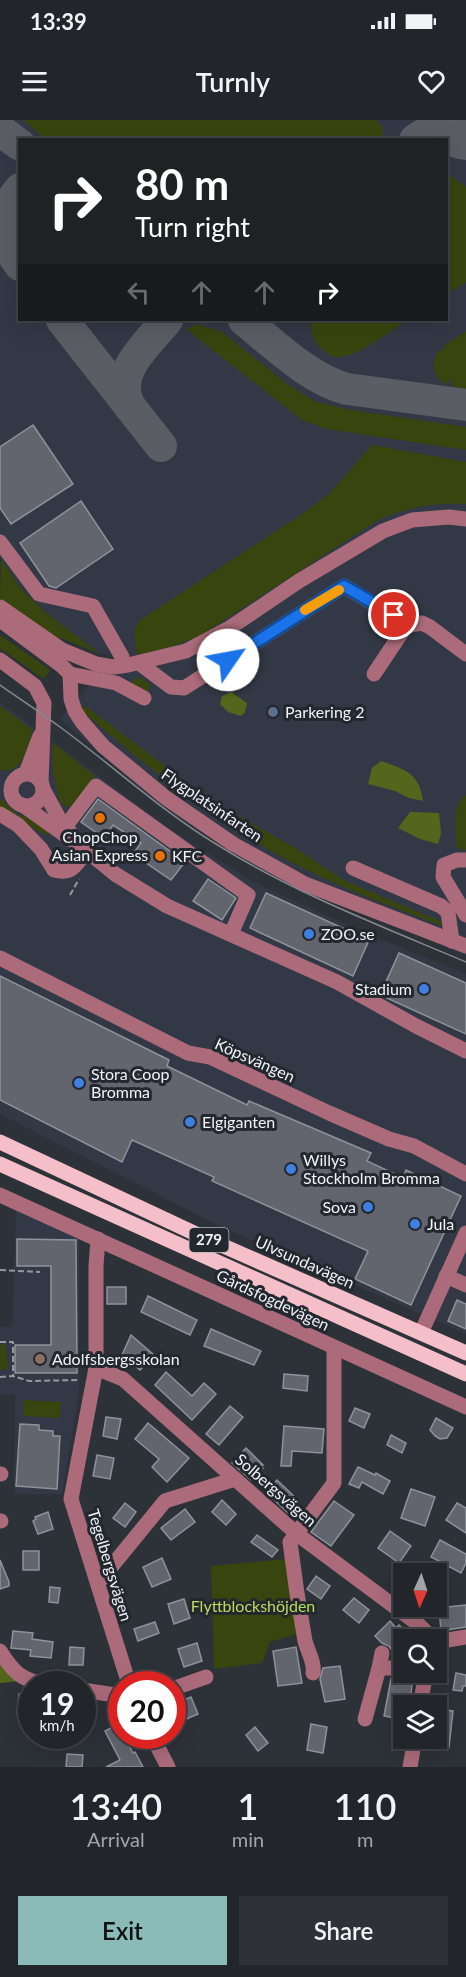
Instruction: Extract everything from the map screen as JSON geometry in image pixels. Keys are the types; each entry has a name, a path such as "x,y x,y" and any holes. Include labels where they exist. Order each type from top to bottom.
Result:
{"main road":[{"name":"Ulvsundavägen","path":"0,1142 194,1233 466,1353"},
{"name":"279","path":"0,1164 466,1374"},
{"path":"413,1350 420,1333"}],"street":[{"path":"0,607 62,650 96,664 129,665 186,651 231,627 299,581 383,531 412,520 449,517 466,519"},
{"path":"0,542 39,594 93,606 122,657 129,665 171,687 184,688 344,586 410,625"},
{"path":"0,621 56,660 70,674 125,687 144,698"},
{"path":"374,674 404,629 410,625 422,623 430,627 466,654"},
{"path":"0,660 35,686 44,703 42,786 38,802 24,806"},
{"path":"125,687 123,680 129,665"},
{"name":"Flygplatsinfarten","path":"70,674 71,699 82,722 103,746 166,798 233,844 305,884 459,943"},
{"path":"42,731 5,793 15,802 24,806 115,874 167,906 331,980 466,1051"},
{"path":"14,776 35,775 65,827 85,850"},
{"path":"65,827 96,786 248,895 231,934"},
{"path":"0,814 18,825 41,849 54,870 62,872 70,870 85,850"},
{"path":"466,861 457,860 444,865 443,877 466,915"},
{"path":"353,868 441,906 448,912 459,943"},
{"name":"Köpsvängen","path":"0,958 188,1053 210,1057 329,1113 389,1139 414,1146 466,1174"},
{"name":"Gårdsfogdevägen","path":"0,1195 466,1407"},
{"path":"420,1333 466,1233"},
{"name":"Tegelbergsvägen","path":"98,1239 95,1277 94,1375 71,1499 125,1671"},
{"path":"446,1276 466,1285"},
{"path":"313,1673 314,1667 306,1644 290,1542 334,1483 334,1348"},
{"name":"Solbergsvägen","path":"94,1375 123,1379 297,1534 423,1629"},
{"path":"98,1583 165,1501 235,1479"},
{"path":"447,1639 466,1637"},
{"path":"0,1651 8,1664 18,1673"},
{"path":"365,1719 380,1661 393,1665"},
{"path":"186,1684 207,1677"},
{"path":"159,1749 168,1767"},
{"path":"410,1767 413,1749"}],"path":[{"path":"0,1270 40,1272"},
{"path":"0,1341 13,1342 13,1376"},
{"path":"0,1377 13,1376 29,1381 94,1375"}],"shaded area":[{"path":"0,120 466,120 466,956 264,871 160,806 60,719 114,655 100,654 45,612 20,588 0,558"},
{"path":"0,702 164,825 252,881 347,925 466,974 466,1334 219,1226 0,1114"},
{"name":"Adolfsbergsskolan","path":"16,1210 79,1239 79,1392 62,1494 14,1494 15,1394 0,1395 0,1327 12,1327"}],"green space":[{"path":"23,120 376,120 382,127 383,136 382,138 45,138"},
{"path":"448,174 466,187 466,282 448,293"},
{"path":"312,321 406,321 355,353 338,357 329,354 316,343 312,336"},
{"path":"197,324 222,332 287,384 314,401 351,410 466,427 466,450 327,429 302,420 186,329"},
{"path":"466,331 466,389 452,386 451,380 448,380 447,385 442,382 435,374 434,365 439,349 445,350 443,346"},
{"path":"372,445 466,462 466,504 421,507 378,520 203,634 170,647 136,654 134,631 140,620 304,513 330,493"},
{"path":"1,559 20,588 45,612 100,654 61,638 52,638 0,598"},
{"path":"0,635 50,670 44,679 0,648"},
{"path":"138,677 151,685 145,695 133,688 132,682"},
{"path":"231,692 247,703 245,712 241,716 228,712 220,704 222,696"},
{"path":"84,705 209,799 295,848 345,881 442,922 445,927 336,884 271,851 214,815 133,754 81,710"},
{"path":"0,706 33,730 24,758 15,768 8,770 0,770"},
{"path":"52,742 95,776 70,809 60,802 53,773"},
{"path":"381,761 410,774 419,784 423,801 368,784 372,768"},
{"path":"466,795 466,850 457,848 455,820 458,806"},
{"path":"0,798 17,814 34,820 51,835 43,834 0,808"},
{"path":"410,812 439,813 441,833 438,844 420,839 398,828"},
{"path":"5,1344 8,1369 0,1370 0,1345"},
{"path":"24,1400 61,1402 60,1418 23,1416"},
{"name":"Flyttblockshöjden","path":"286,1559 297,1634 270,1642 262,1663 214,1669 211,1566"},
{"path":"0,1659 18,1681 0,1683"}],"building":[{"path":"33,425 73,484 11,524 0,508 0,447"},
{"path":"81,501 113,549 56,588 49,586 20,543"},
{"path":"98,799 185,862 171,880 133,854 141,843 113,825 104,838 81,822"},
{"path":"208,879 236,898 222,920 193,901"},
{"name":"ZOO.se","path":"266,893 369,940 353,976 250,928"},
{"name":"Stadium","path":"399,953 466,983 466,1034 380,995"},
{"path":"0,976 169,1060 167,1066 247,1105 249,1101 371,1153 367,1161 403,1178 406,1170 461,1196 411,1305 355,1279 368,1251 212,1181 214,1177 132,1140 122,1162 0,1100"},
{"path":"17,1239 76,1240 77,1373 15,1373 15,1345 51,1345 51,1266 17,1266"},
{"path":"107,1287 126,1287 126,1304 107,1304"},
{"path":"148,1296 197,1320 190,1335 141,1312"},
{"path":"457,1300 466,1304 466,1329 448,1321"},
{"path":"211,1329 261,1351 254,1365 204,1346"},
{"path":"131,1335 154,1355 140,1370 122,1355"},
{"path":"166,1372 192,1396 204,1383 216,1394 192,1420 155,1385"},
{"path":"284,1374 308,1376 307,1391 283,1388"},
{"path":"230,1406 243,1417 219,1445 206,1434"},
{"path":"355,1408 370,1414 364,1428 349,1421"},
{"path":"106,1417 121,1419 117,1439 103,1436"},
{"path":"436,1418 453,1428 447,1438 440,1439 430,1430"},
{"path":"148,1423 189,1458 167,1482 152,1467 159,1459 135,1439"},
{"path":"20,1424 39,1425 39,1430 53,1431 53,1436 60,1436 57,1489 16,1486"},
{"path":"284,1426 324,1429 322,1453 292,1451 291,1466 281,1466"},
{"path":"391,1435 406,1443 402,1453 387,1445"},
{"path":"246,1448 263,1465 260,1465 263,1468 251,1480 232,1463"},
{"path":"97,1455 114,1458 110,1479 93,1476"},
{"path":"358,1467 390,1481 383,1494 362,1482 359,1488 349,1484"},
{"path":"277,1480 299,1501 288,1513 266,1492"},
{"path":"411,1489 435,1497 425,1526 401,1518"},
{"path":"222,1500 236,1514 226,1525 212,1512"},
{"path":"334,1501 354,1515 331,1546 311,1532"},
{"path":"125,1503 136,1512 125,1527 113,1518"},
{"path":"457,1503 466,1508 466,1533 446,1520"},
{"path":"185,1509 195,1522 171,1540 161,1528"},
{"path":"48,1512 53,1529 38,1534 33,1521 35,1517"},
{"path":"390,1531 411,1546 399,1563 378,1548"},
{"path":"257,1535 278,1550 272,1557 251,1542"},
{"path":"440,1540 466,1554 466,1563 461,1573 447,1566 447,1563 431,1557"},
{"path":"23,1551 39,1551 39,1570 23,1570"},
{"path":"162,1558 171,1579 152,1587 143,1567"},
{"path":"0,1560 9,1586 0,1589"},
{"path":"316,1576 330,1586 321,1599 307,1589"},
{"path":"50,1587 60,1588 58,1603 49,1602"},
{"path":"354,1598 369,1610 359,1623 343,1610"},
{"path":"184,1599 190,1618 174,1624 168,1604"},
{"path":"466,1605 466,1627 441,1629 440,1617 447,1617 447,1607"},
{"path":"390,1621 396,1628 399,1625 403,1629 393,1629 393,1652 389,1646 375,1636"},
{"path":"155,1622 159,1633 138,1641 134,1629"},
{"path":"13,1631 33,1633 32,1639 53,1642 51,1658 30,1656 31,1650 11,1648"},
{"path":"197,1643 202,1661 184,1667 178,1649"},
{"path":"70,1647 84,1648 83,1665 69,1665"},
{"path":"296,1647 302,1683 278,1686 273,1651"},
{"path":"340,1666 345,1699 325,1702 320,1679 323,1668"},
{"path":"456,1673 466,1675 466,1686 463,1686 462,1691 453,1690"},
{"path":"391,1679 393,1683 412,1683 411,1695 393,1695 393,1718 384,1716"},
{"path":"191,1697 198,1714 186,1719 186,1699"},
{"path":"447,1710 453,1711 449,1747 447,1747"},
{"path":"311,1724 327,1727 323,1753 307,1750"},
{"path":"255,1727 268,1743 258,1751 246,1735"},
{"path":"114,1749 131,1749 143,1767 106,1767 120,1760"},
{"path":"67,1754 83,1755 82,1767 66,1767"}],"taxiway":[{"path":"418,138 439,129 452,127 466,129"},
{"path":"0,130 18,144"},
{"path":"18,192 9,207 5,226 9,246 18,262"},
{"path":"63,321 161,446"},
{"path":"130,407 125,394 128,371 142,349 166,321"},
{"path":"245,321 292,360 333,384 347,389 466,405"}],"tram line":[{"path":"0,685 60,727 175,817 246,862 338,908 466,962"}],"slow traffic":[{"path":"305,610 339,590"}],"place":[{"name":"Parkering 2","path":"273,712"},
{"name":"ChopChop Asian Express","path":"100,818"},
{"name":"KFC","path":"160,856"},
{"name":"ZOO.se","path":"309,934"},
{"name":"Stadium","path":"424,989"},
{"name":"Stora Coop Bromma","path":"79,1083"},
{"name":"Elgiganten","path":"190,1122"},
{"name":"Willys Stockholm Bromma","path":"291,1169"},
{"name":"Sova","path":"368,1207"},
{"name":"Jula","path":"415,1224"},
{"name":"Adolfsbergsskolan","path":"40,1359"}],"route":[{"path":"228,660 344,586 394,615"}]}
